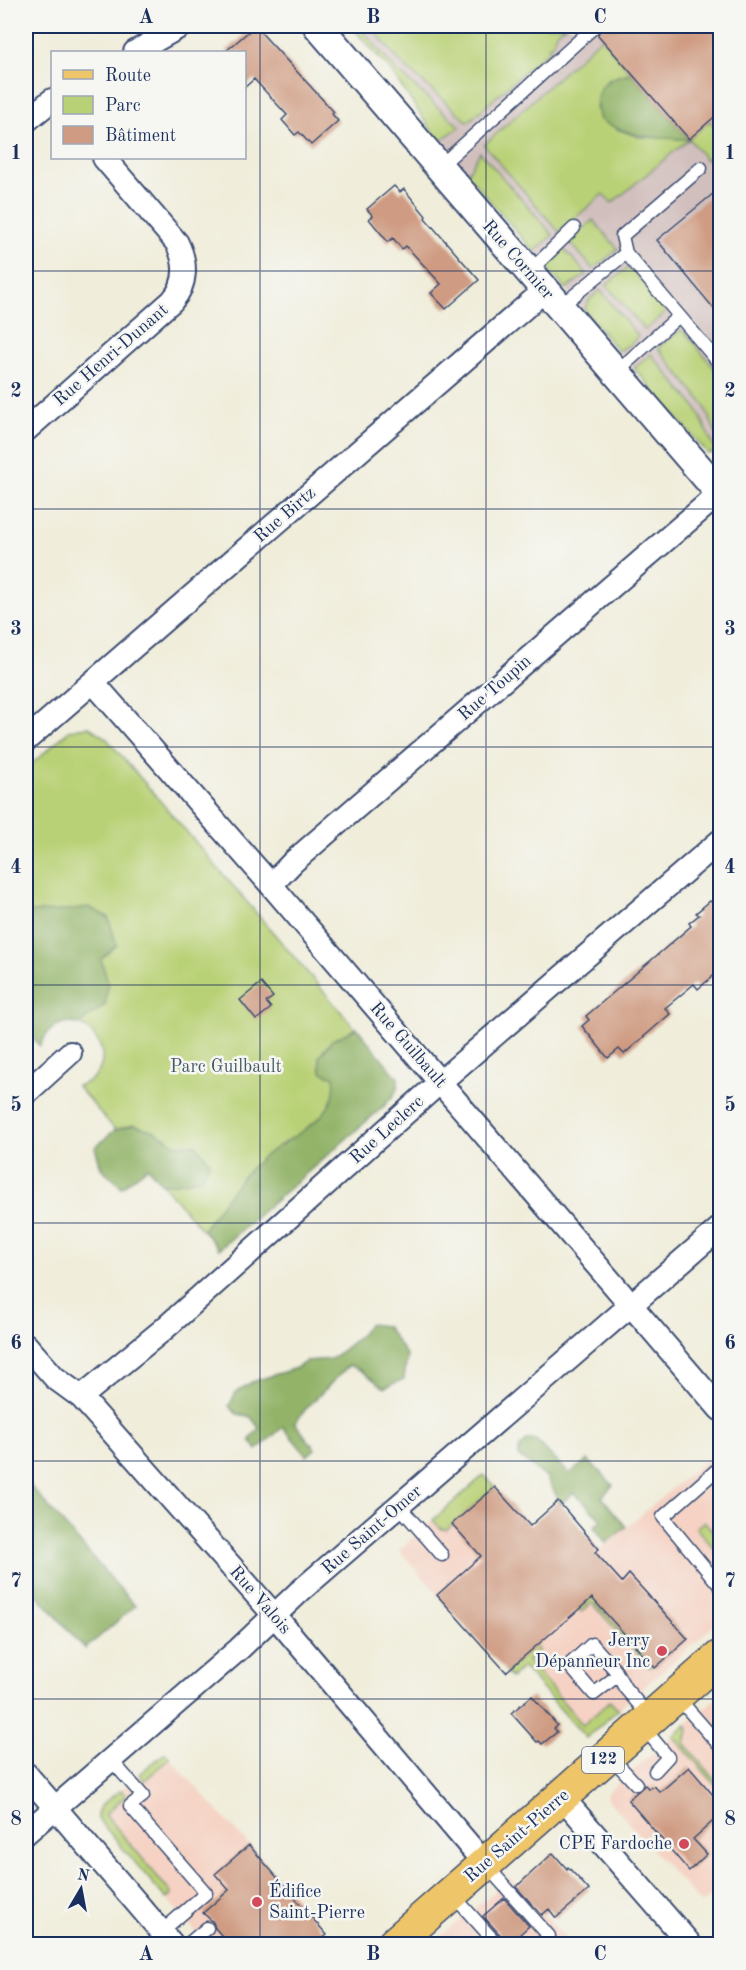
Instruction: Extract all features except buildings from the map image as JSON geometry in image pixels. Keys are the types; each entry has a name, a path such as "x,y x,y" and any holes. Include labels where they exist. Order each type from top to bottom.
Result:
{"main road":[{"name":"Rue Saint-Pierre","path":"394,1944 720,1657"}],"street":[{"path":"137,51 181,26"},
{"name":"Rue Cormier","path":"318,26 720,493"},
{"path":"26,121 51,101"},
{"name":"Rue Henri-Dunant","path":"26,430 172,302 182,287 184,259 177,243 105,159"},
{"name":"Rue Birtz","path":"26,740 544,290"},
{"name":"Rue Toupin","path":"271,885 293,862 720,493"},
{"name":"Rue Guilbault","path":"93,682 271,885 720,1409"},
{"name":"Rue Leclerc","path":"81,1397 172,1322 440,1082 720,841"},
{"path":"26,1093 70,1053"},
{"name":"Rue Saint-Omer","path":"26,1833 720,1228"},
{"name":"Rue Valois","path":"26,1345 55,1378 81,1397 275,1616 486,1864"},
{"path":"26,1774 167,1938"},
{"path":"562,1797 690,1944"}],"lane":[{"path":"439,167 593,28"},
{"path":"701,168 622,236 626,253 720,364"},
{"path":"544,290 574,228"},
{"path":"544,290 626,253"},
{"path":"616,372 679,316"},
{"path":"720,1467 663,1517 720,1586"},
{"path":"399,1506 442,1556"},
{"path":"618,1675 668,1757 655,1771"},
{"path":"676,1696 720,1746"},
{"path":"609,1755 636,1785"},
{"path":"111,1760 142,1796 130,1806 206,1893 167,1938"},
{"path":"486,1864 549,1936 540,1944"},
{"path":"452,1894 497,1944"},
{"path":"188,1944 207,1928"}],"shaded area":[{"path":"351,26 720,26 720,453 708,454 618,351 439,141 390,70"},
{"path":"717,1451 720,1455 720,1620 586,1738 523,1667 511,1678 399,1550 484,1475 572,1573"},
{"name":"CPE Fardoche","path":"720,1695 720,1888 701,1904 606,1796"},
{"path":"165,1753 336,1944 206,1944 97,1818 96,1813 99,1808"},
{"path":"510,1878 571,1944 432,1944"}],"green space":[{"path":"351,26 359,26 394,68 460,127 439,141 390,70"},
{"path":"370,26 565,26 556,33 553,44 548,46 550,49 468,122 400,62"},
{"path":"601,38 631,73 610,79 601,87 596,109 617,129 639,137 689,139 612,203 603,194 559,232 484,145"},
{"path":"631,73 689,139 643,136 600,120 598,93 613,78"},
{"path":"710,121 720,133 720,157 716,152 706,160 689,139"},
{"path":"480,152 553,235 534,252 467,174"},
{"path":"593,220 618,249 593,269 569,241"},
{"path":"563,248 587,274 565,289 545,265"},
{"path":"626,269 632,269 665,308 664,314 645,330 606,285"},
{"path":"600,290 638,336 631,344 618,351 584,310 590,299"},
{"path":"679,331 684,331 720,375 720,443 704,405 658,348"},
{"path":"651,354 697,409 716,452 708,454 634,368"},
{"name":"Parc Guilbault","path":"89,727 106,738 398,1078 396,1090 385,1105 219,1249 77,1086 94,1076 102,1063 101,1048 93,1035 82,1025 68,1022 53,1028 40,1046 26,1028 26,769 69,731"},
{"path":"88,907 108,917 117,945 101,959 108,983 105,1005 79,1024 65,1023 55,1026 40,1046 26,1028 26,912 61,911"},
{"path":"357,1028 398,1078 395,1093 385,1105 219,1249 203,1230 230,1192 253,1166 321,1116 334,1092 334,1077 321,1072 319,1057 332,1040"},
{"path":"134,1125 155,1131 176,1145 195,1144 210,1162 201,1178 162,1184 148,1167 122,1187 101,1168 95,1147 115,1130"},
{"path":"368,1324 386,1326 407,1356 404,1379 384,1388 362,1371 349,1365 295,1423 315,1449 307,1456 283,1427 257,1450 250,1440 259,1428 251,1417 237,1414 229,1406 236,1392 252,1382 296,1368 307,1361 331,1359 360,1336"},
{"path":"528,1440 536,1440 569,1474 588,1460 613,1485 602,1497 626,1527 606,1543 594,1527 601,1520 574,1492 561,1504 547,1478 518,1456 520,1447"},
{"path":"484,1475 495,1487 446,1530 440,1528 433,1520"},
{"path":"26,1481 135,1606 85,1649 26,1582"},
{"path":"704,1521 720,1539 720,1555 696,1528"},
{"path":"601,1590 596,1603 652,1665 649,1667 592,1603 581,1612 578,1610"},
{"path":"535,1646 539,1651 528,1661 583,1725 610,1701 618,1710 586,1738 523,1667 511,1678 506,1672"},
{"path":"686,1725 688,1729 685,1744 720,1785 720,1790 673,1736"},
{"path":"165,1753 170,1758 144,1781 139,1774"},
{"path":"121,1790 126,1796 105,1814 172,1894 166,1899 97,1818 102,1805"}],"place":[{"name":"Jerry Dépanneur Inc","path":"662,1651"},
{"name":"CPE Fardoche","path":"684,1844"},
{"name":"Édifice Saint-Pierre","path":"257,1902"}]}
